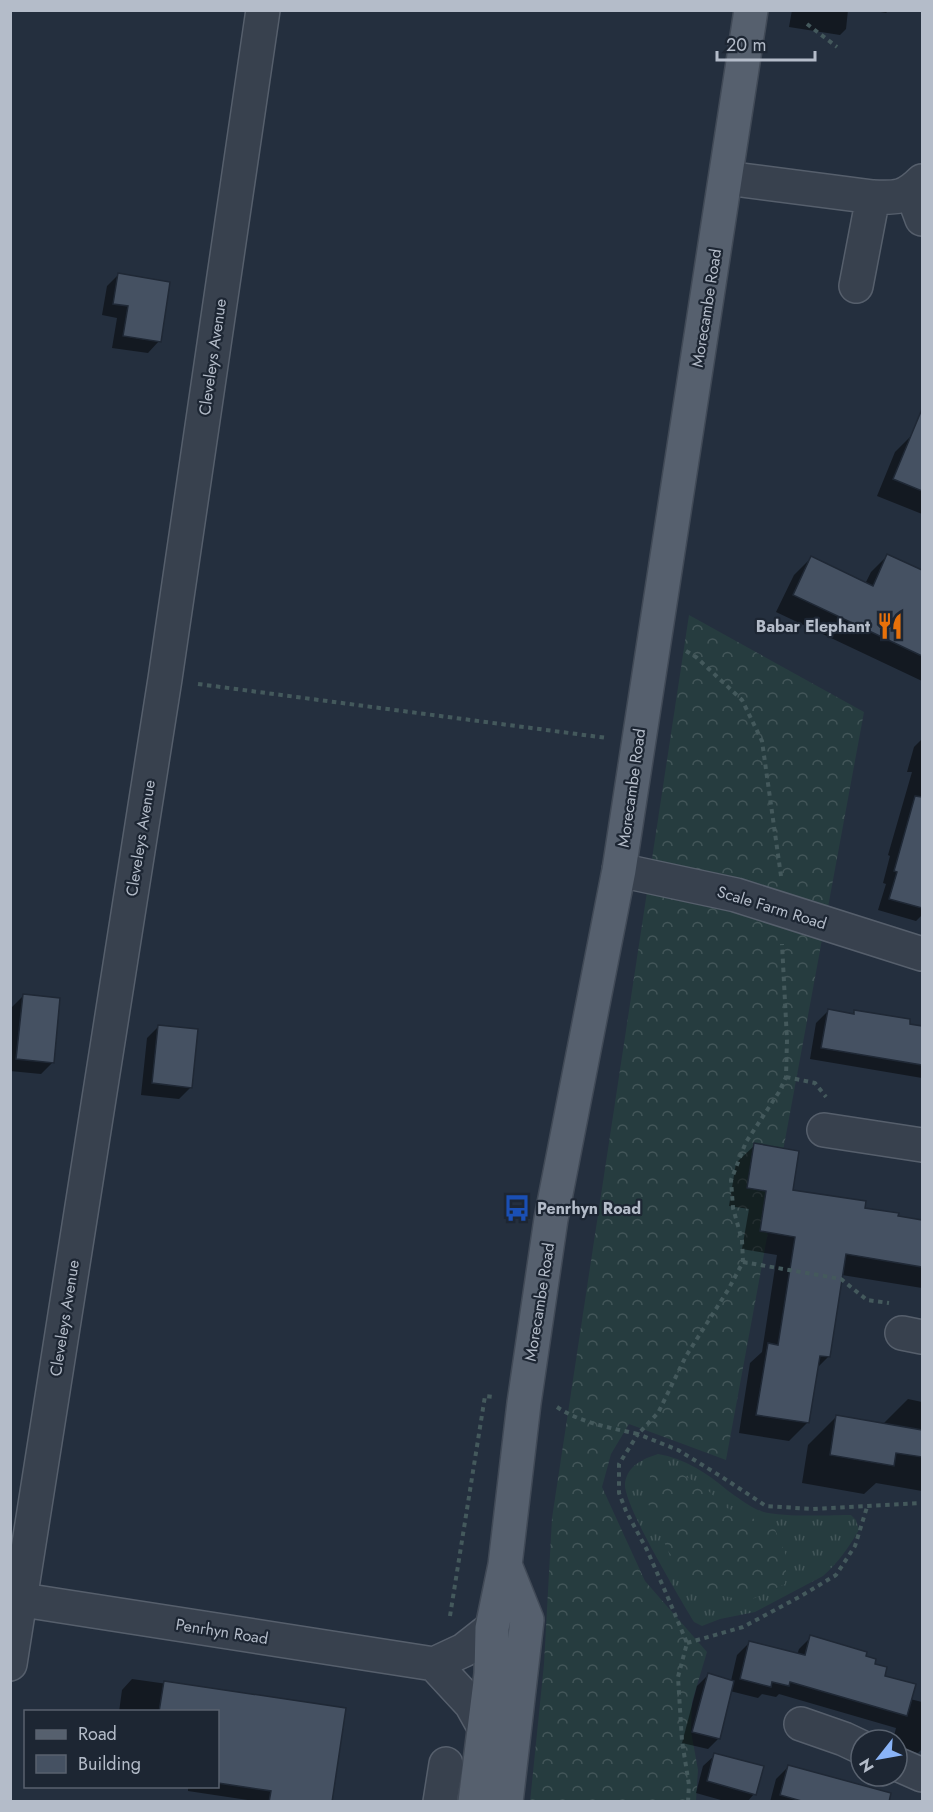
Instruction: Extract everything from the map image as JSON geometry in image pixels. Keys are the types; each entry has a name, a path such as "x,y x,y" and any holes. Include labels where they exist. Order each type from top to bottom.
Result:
{"main road":[{"name":"Morecambe Road","path":"475,1802 491,1674 492,1628 505,1565 524,1403 551,1219 619,870 751,10"},
{"name":"Morecambe Road","path":"505,1565 527,1620 506,1802"}],"street":[{"name":"Cleveleys Avenue","path":"10,1664 15,1599 165,680 263,10"},
{"path":"726,178 873,197 919,198"},
{"path":"856,286 873,197"},
{"name":"Scale Farm Road","path":"619,870 736,895 922,954"},
{"path":"824,1130 922,1145"},
{"name":"Penrhyn Road","path":"15,1599 434,1664"},
{"path":"485,1728 471,1704 434,1664 464,1650 492,1628"},
{"path":"801,1725 849,1741"},
{"path":"440,1802 446,1764"}],"path":[{"path":"807,24 837,46"},
{"path":"654,633 696,657 742,700 762,741 781,876"},
{"path":"165,680 638,742"},
{"path":"688,1802 689,1785 682,1741 678,1677 687,1644 647,1550 619,1493 619,1464 638,1434 658,1413 686,1356 743,1262 742,1240 733,1208 731,1180 746,1142 779,1092 786,1077 787,1040 782,942"},
{"path":"743,1262 841,1279 867,1300 906,1306 912,1335"},
{"path":"444,1623 451,1615 485,1396 494,1397"},
{"path":"555,1406 594,1424 638,1434 678,1450 766,1506 812,1509 922,1503"},
{"path":"687,1644 743,1627 836,1575 855,1546 867,1507"}],"green space":[{"path":"689,615 864,712 726,1460 629,1424 611,1454 602,1487 645,1581 707,1652 692,1702 691,1731 698,1770 696,1801 530,1802 544,1664 552,1518"},
{"path":"658,1454 695,1467 758,1510 790,1515 851,1515 856,1520 859,1530 834,1566 823,1576 755,1612 720,1619 702,1626 694,1622 666,1574 642,1530 627,1494 625,1483 629,1472 642,1461"},
{"path":"671,1468 704,1487 727,1508 774,1527 787,1558 785,1584 748,1601 698,1591 668,1551 647,1501 651,1469"}],"building":[{"path":"118,273 170,282 161,342 123,336 128,306 113,304"},
{"path":"922,409 922,491 893,479"},
{"name":"Babar Elephant","path":"887,554 922,570 922,656 793,595 811,556 873,586"},
{"path":"915,796 922,797 922,908 889,899 897,872 894,871"},
{"path":"23,994 60,998 54,1063 16,1059"},
{"path":"828,1009 854,1014 854,1010 910,1019 910,1024 922,1026 922,1065 821,1048"},
{"path":"158,1025 198,1029 192,1088 152,1083"},
{"path":"754,1143 799,1151 793,1190 866,1201 865,1208 899,1213 898,1216 922,1220 922,1267 846,1254 830,1357 820,1356 809,1423 756,1415 768,1343 778,1345 795,1237 760,1231 766,1191 747,1188"},
{"path":"836,1415 922,1430 922,1457 896,1453 894,1466 830,1455"},
{"path":"810,1635 867,1652 866,1656 876,1659 875,1664 887,1667 885,1676 916,1684 907,1716 790,1682 789,1686 772,1682 771,1687 740,1679 749,1641 805,1655"},
{"path":"708,1673 734,1681 720,1739 692,1732"},
{"path":"164,1681 346,1708 332,1802 269,1802 271,1791 219,1783 219,1710 159,1710"},
{"path":"714,1753 764,1766 756,1795 707,1781"},
{"path":"788,1765 849,1782 849,1788 873,1788 891,1793 889,1802 805,1802 780,1795"}],"place":[{"name":"Babar Elephant","path":"890,626"},
{"name":"Penrhyn Road","path":"517,1208"}]}
